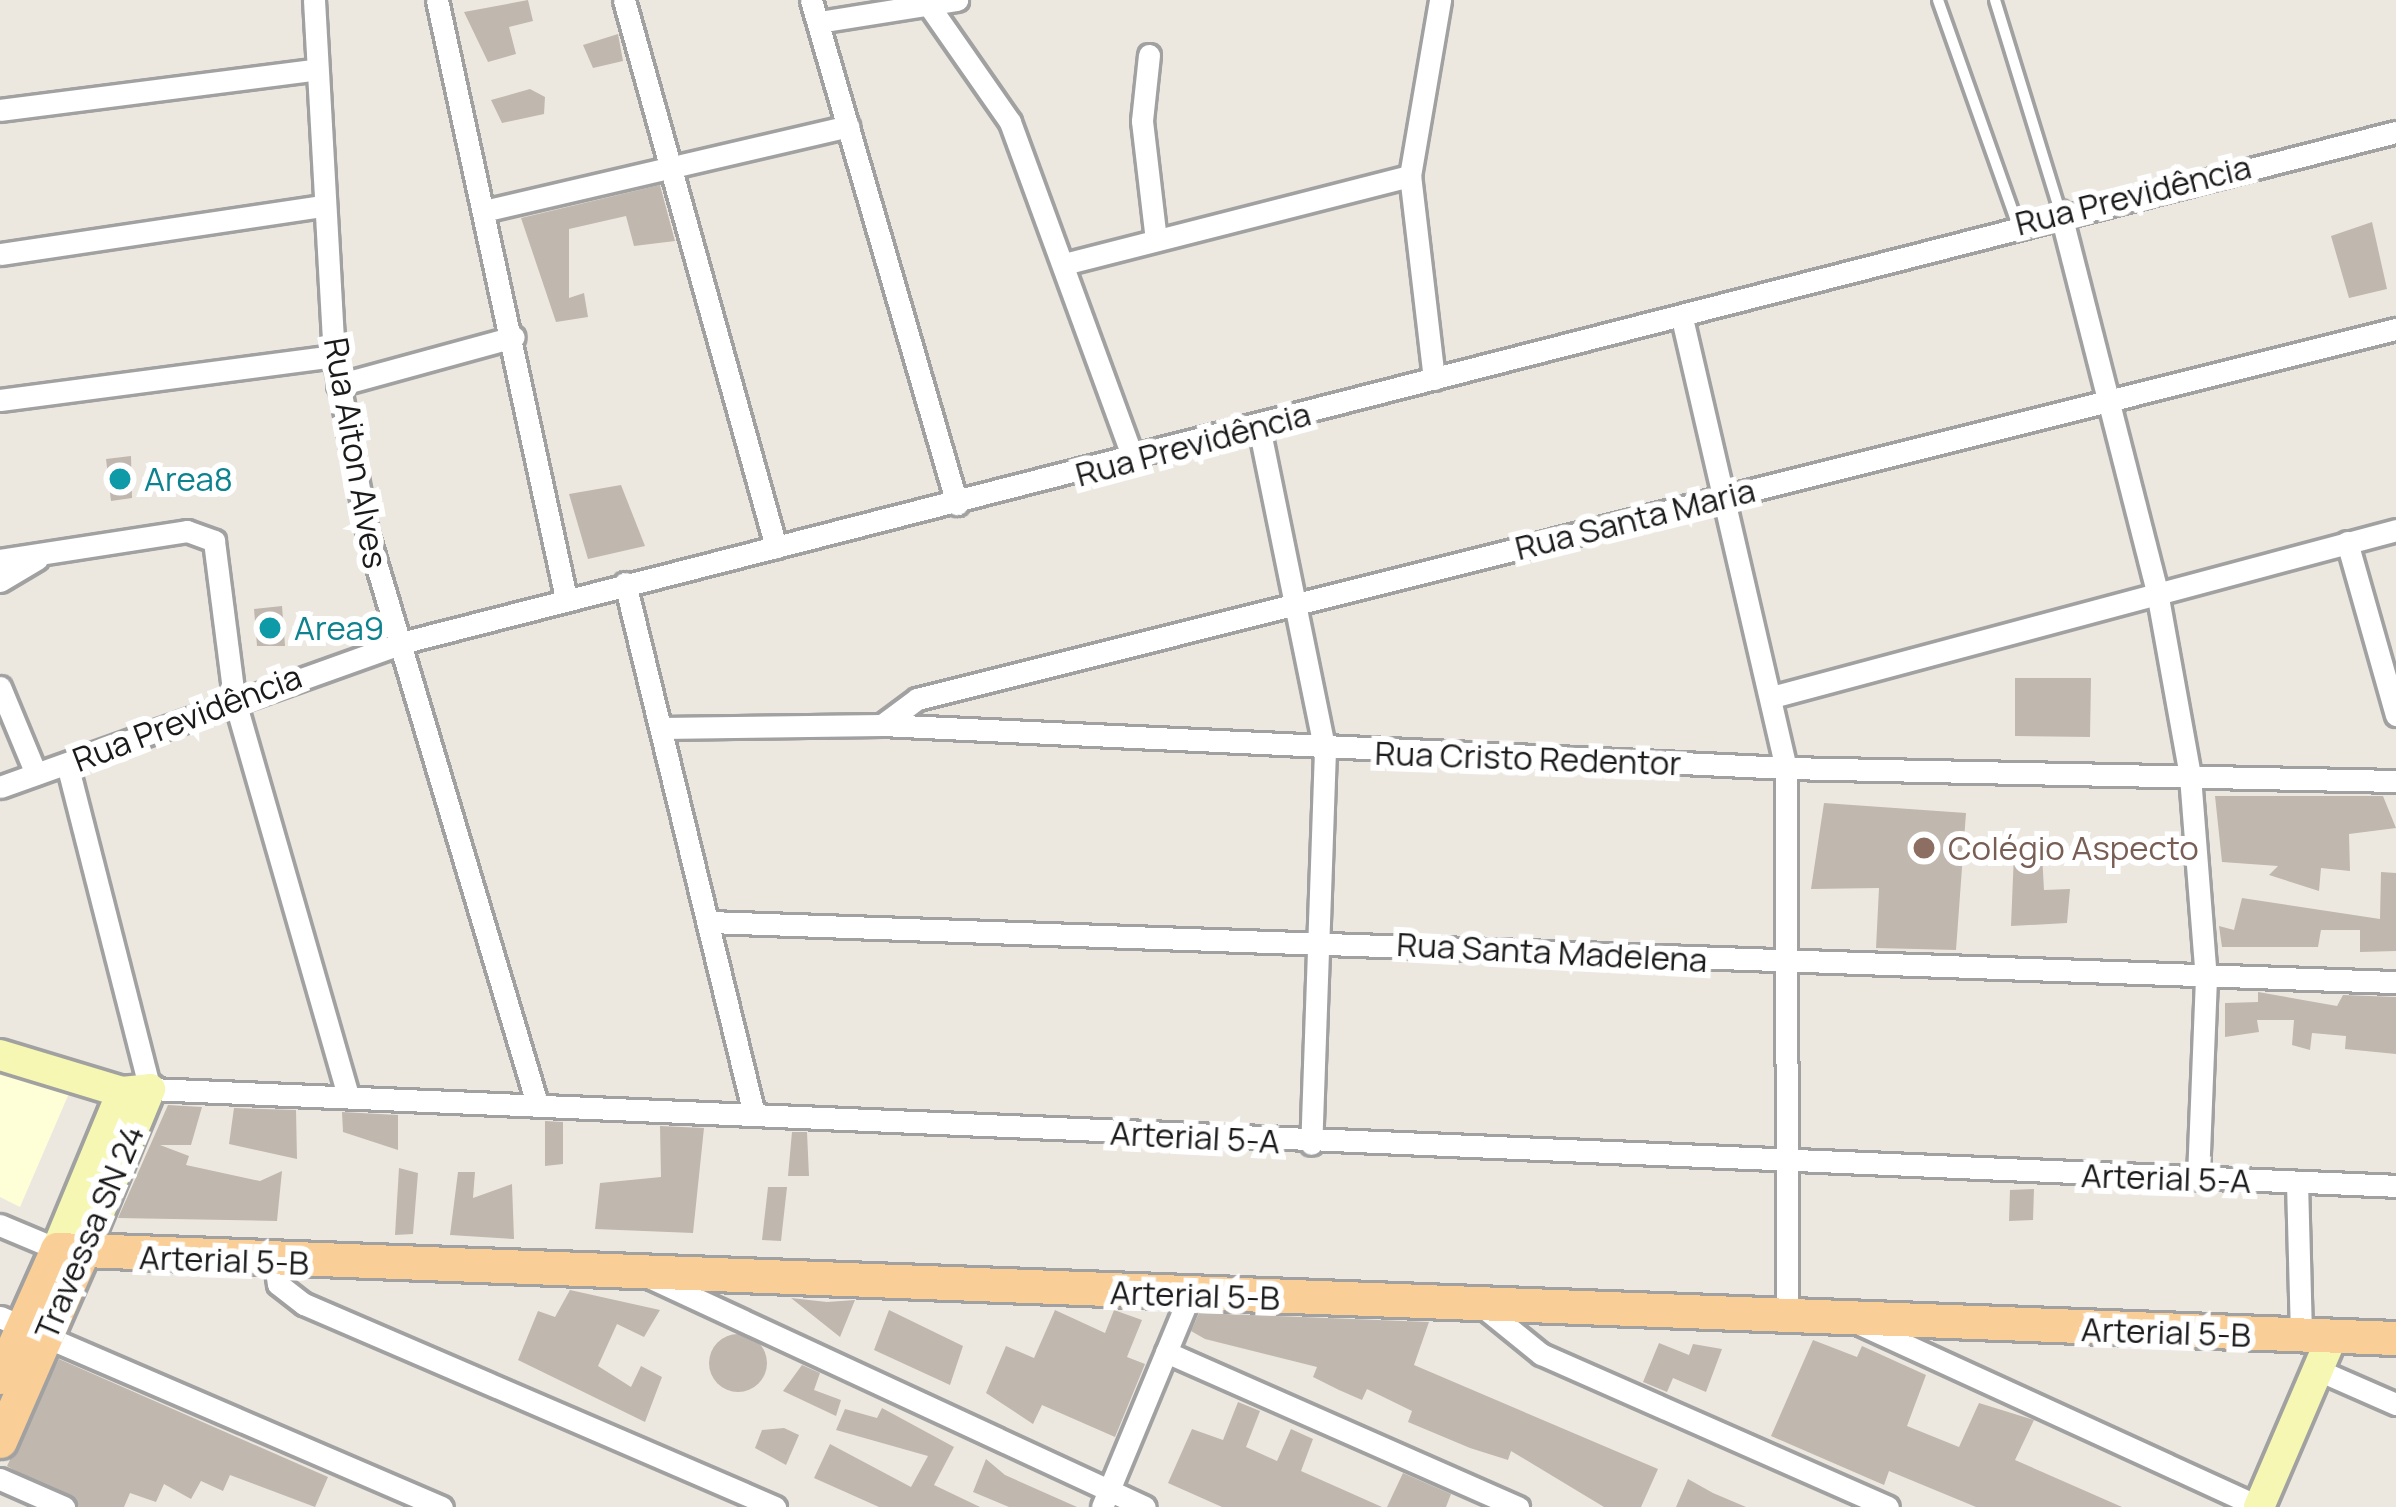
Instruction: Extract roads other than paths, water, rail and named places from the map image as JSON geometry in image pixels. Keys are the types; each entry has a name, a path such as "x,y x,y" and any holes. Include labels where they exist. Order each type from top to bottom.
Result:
{"main road":[{"name":"Arterial 5-A","path":"0,1055 136,1090"},
{"name":"Travessa SN 24","path":"0,1377 22,1327 69,1252 136,1090"},
{"name":"Arterial 5-B","path":"69,1252 275,1263 634,1270 1859,1324 2396,1338"},
{"name":"Travessa SN 24","path":"0,1441 22,1327"},
{"path":"2259,1507 2318,1370 2317,1336"}],"street":[{"name":"Rua Aiton Alves","path":"314,0 322,206 338,385 379,582 405,642 535,1097"},
{"path":"437,0 488,210 566,598"},
{"path":"624,0 776,547"},
{"path":"811,0 957,504"},
{"path":"819,22 957,0"},
{"path":"1434,380 1410,176 1440,0"},
{"path":"928,3 1010,122 1134,461"},
{"path":"1149,55 1142,121 1156,240"},
{"path":"0,110 314,70"},
{"path":"488,210 848,127"},
{"name":"Rua Previdência","path":"0,787 235,698 405,642 625,583 1134,461 1682,318 2060,211 2396,132"},
{"path":"1064,264 1410,176"},
{"path":"0,254 322,206"},
{"path":"2060,211 2157,592 2190,776 2206,978 2198,1179"},
{"path":"1682,318 1786,768 1787,1320"},
{"name":"Rua Santa Maria","path":"882,725 916,699 2396,329"},
{"path":"338,385 514,338"},
{"path":"0,400 334,356"},
{"path":"1259,427 1325,750 1323,942 1311,1144"},
{"path":"1772,697 2396,530"},
{"path":"0,560 209,537 235,698 347,1092"},
{"path":"2347,542 2396,715"},
{"path":"0,580 48,553"},
{"path":"625,583 754,1110"},
{"path":"0,688 36,774"},
{"name":"Rua Cristo Redentor","path":"662,728 882,725 1325,750 1786,768 2396,781"},
{"path":"67,764 136,1090"},
{"name":"Rua Santa Madelena","path":"709,922 2396,982"},
{"name":"Arterial 5-A","path":"136,1090 535,1097 1311,1144 1784,1166 2396,1186"},
{"path":"2297,1182 2317,1336"},
{"name":"Arterial 5-B","path":"0,1225 69,1252"},
{"path":"275,1263 278,1284 304,1304 775,1507"},
{"path":"634,1270 1105,1499 1144,1507"},
{"path":"1105,1499 1190,1295"},
{"path":"1483,1307 1541,1354 1888,1507"},
{"path":"1859,1324 2259,1507"},
{"path":"22,1327 442,1507"},
{"path":"1166,1352 1518,1507"},
{"path":"2318,1370 2396,1404"},
{"path":"0,1479 64,1507"}],"lane":[{"path":"1939,0 2017,223"},
{"path":"1995,0 2060,211"}],"place":[{"name":"Area8","path":"120,479"},
{"name":"Area9","path":"270,628"},
{"name":"Colégio Aspecto","path":"1924,848"}]}
